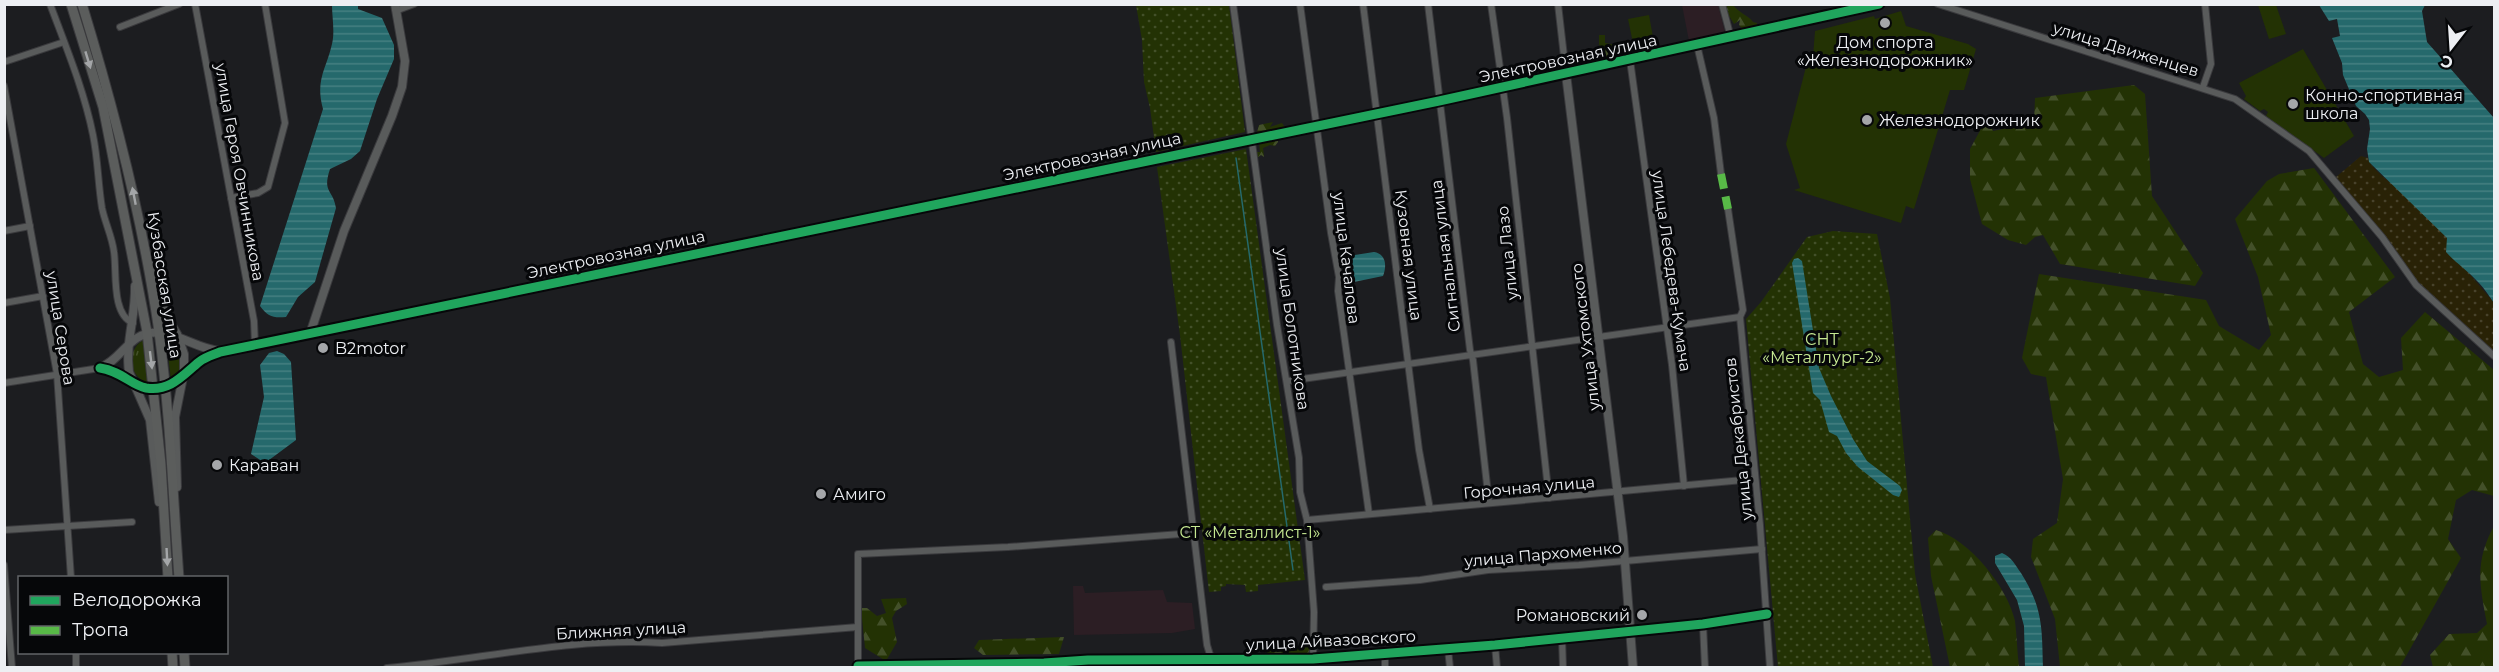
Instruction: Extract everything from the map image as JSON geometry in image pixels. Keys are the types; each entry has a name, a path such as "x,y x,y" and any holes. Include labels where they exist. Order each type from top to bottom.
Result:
{"main road":[{"name":"Кузбасская улица","path":"71,4 103,107 147,332 154,388 168,576"},
{"name":"Кузбасская улица","path":"82,4 131,179 159,332 166,386 179,576"}],"street":[{"path":"50,4 93,136 102,207 111,233 117,268 118,305 124,316 133,323"},
{"path":"120,27 179,4"},
{"name":"улица Героя Овчинникова","path":"195,4 254,321 255,345"},
{"path":"231,198 258,193 268,187 285,123 265,4"},
{"path":"310,334 344,231 400,94 405,61 397,7 414,4"},
{"name":"улица Болотникова","path":"1233,4 1277,325 1299,458 1300,492 1307,520 1314,612 1313,659"},
{"name":"улица Качалова","path":"1300,4 1339,277 1338,291 1369,514"},
{"name":"Кузовная улица","path":"1363,4 1430,510"},
{"name":"Сигнальная улица","path":"1428,4 1489,503"},
{"name":"улица Лазо","path":"1491,4 1549,498"},
{"name":"улица Ухтомского","path":"1558,4 1625,560 1633,668"},
{"path":"1722,4 1731,38"},
{"name":"Электровозная улица","path":"220,352 1439,101 1879,4"},
{"name":"улица Движенцев","path":"1938,4 2204,87 2235,99 2309,151 2382,237 2416,285 2494,356"},
{"path":"2204,87 2211,64 2205,4"},
{"path":"4,62 64,42"},
{"path":"1697,45 1714,118 1721,174"},
{"name":"улица Лебедева-Кумача","path":"1630,60 1666,328 1684,486"},
{"name":"улица Серова","path":"4,86 57,374 71,576"},
{"name":"улица Декабристов","path":"1728,209 1743,310 1740,317 1762,549 1770,668"},
{"path":"4,231 30,226"},
{"path":"145,254 154,274 165,314 180,339 184,354 184,376 175,417 179,511 176,537"},
{"path":"133,255 135,292 127,364 152,429 161,514 166,536"},
{"path":"4,303 43,296"},
{"path":"1288,381 1740,317"},
{"path":"4,383 99,368 113,361 147,332 159,332 220,352"},
{"path":"1171,342 1208,645 1214,668"},
{"path":"99,368 118,372 138,385 154,388 166,386 184,376 199,362 220,352"},
{"name":"Горочная улица","path":"1307,520 1754,478"},
{"path":"4,530 132,522"},
{"path":"858,667 858,554 1008,547 1194,533"},
{"name":"улица Пархоменко","path":"1326,587 1420,580 1488,570 1762,549"},
{"path":"4,565 12,668"},
{"name":"улица Айвазовского","path":"858,667 1313,659 1495,645 1703,624 1767,614"},
{"path":"1703,624 1705,668"},
{"name":"Ближняя улица","path":"387,668 549,647 638,642 662,643 858,627"},
{"path":"1562,637 1563,668"},
{"path":"1495,645 1497,668"},
{"path":"1448,648 1450,668"},
{"path":"1385,653 1385,668"}],"shaded area":[{"path":"1682,5 1718,5 1725,32 1689,41"},
{"path":"1073,586 1083,586 1085,593 1163,590 1167,602 1192,603 1195,629 1172,633 1074,635"}],"green space":[{"path":"1136,5 1229,5 1245,132 1156,152 1144,82 1142,40"},
{"path":"1725,5 1733,5 1757,23 1758,31 1746,33 1739,25 1740,20 1734,24"},
{"path":"2258,5 2276,5 2286,34 2269,39"},
{"name":"Железнодорожник","path":"1901,11 1906,26 1968,44 1976,49 1964,90 1950,90 1914,209 1906,206 1901,223 1794,190 1800,188 1786,144 1807,63 1813,57 1815,31 1874,16 1875,19"},
{"path":"1649,15 1655,48 1635,53 1628,19"},
{"path":"1599,35 1605,35 1605,43 1616,45 1617,52 1608,53 1609,56 1596,63 1590,59 1589,55 1595,54 1595,50 1605,49 1599,45"},
{"name":"Конно-спортивная школа","path":"2303,49 2354,136 2324,158 2266,116 2268,112 2264,109 2260,111 2244,99 2246,96 2239,83"},
{"path":"2134,85 2145,94 2152,196 2203,273 2195,286 2060,264 2043,235 2035,237 2026,245 2008,240 1982,224 1970,179 1970,149 1988,116 1993,131 2034,123 2035,98"},
{"path":"1273,122 1270,127 1282,123 1287,130 1278,138 1275,146 1270,145 1263,148 1264,157 1261,155 1257,158 1257,152 1260,152 1259,142 1266,139 1256,136 1259,125"},
{"name":"СТ «Металлист-1»","path":"1246,149 1305,580 1258,585 1258,591 1246,592 1245,585 1226,584 1221,587 1221,591 1209,592 1180,335 1157,167"},
{"path":"2314,168 2395,277 2349,312 2363,364 2379,377 2403,370 2401,338 2425,312 2494,370 2494,496 2472,490 2456,500 2448,539 2461,558 2400,667 2060,667 2055,619 2031,557 2033,539 2057,523 2063,479 2046,377 2031,374 2022,358 2039,274 2206,300 2219,326 2259,350 2271,335 2258,277 2235,219 2267,181 2279,174"},
{"name":"СНТ «Металлург-2»","path":"1833,231 1877,234 1890,298 1915,574 1933,667 1778,667 1746,319 1761,302 1807,237"},
{"path":"166,338 176,347 181,358 179,369 171,380"},
{"path":"143,340 150,384 138,376 132,364 134,351"},
{"path":"2494,526 2494,667 2433,667 2430,655 2449,634 2477,633 2487,624 2480,574 2483,551"},
{"path":"1936,530 1961,543 1974,554 1996,580 2011,608 2015,621 2019,667 1950,667 1931,576 1928,538"},
{"path":"906,598 907,604 896,611 892,618 897,642 886,661 865,648 861,608 867,608 877,616 886,613 881,599"},
{"path":"1064,637 1059,654 983,655 974,648 979,640"},
{"path":"1310,647 1308,655 1274,656 1266,654 1269,650"}],"sand":[{"path":"2361,156 2368,158 2377,172 2407,196 2448,238 2447,247 2494,303 2494,352 2418,283 2383,234 2336,177"}],"water":[{"path":"332,5 358,5 358,9 382,18 394,45 394,59 377,99 360,151 351,159 330,169 327,183 336,208 315,282 298,297 286,317 274,317 268,315 260,306 323,109 320,90 333,39"},
{"path":"2319,5 2425,5 2422,11 2427,42 2494,118 2494,303 2481,285 2446,252 2447,238 2369,162 2367,149 2369,120 2356,106 2343,75 2342,63 2332,38 2340,36 2337,19 2329,21"},
{"path":"1374,252 1383,258 1385,268 1383,276 1354,282 1346,279 1342,257"},
{"path":"1798,258 1802,261 1819,368 1853,439 1867,461 1900,486 1902,490 1899,497 1893,495 1858,467 1846,453 1837,436 1829,432 1820,400 1813,393 1792,263"},
{"path":"277,351 284,354 291,362 296,440 265,463 251,454 264,397 260,365 269,353"},
{"path":"2002,553 2015,564 2034,597 2040,618 2043,667 2025,667 2024,626 2017,600 1995,563 1995,556"}],"waterway":[{"path":"1236,158 1293,570"}],"marked path":[{"path":"1721,174 1728,209"}],"cycle path":[{"path":"100,368 114,372 146,388 155,389 169,385 201,360 220,352 1439,101 1879,4"},
{"path":"858,666 1044,663 1088,660 1313,659 1495,645 1703,624 1767,614"}],"place":[{"name":"Дом спорта «Железнодорожник»","path":"1885,23"},
{"name":"Конно-спортивная школа","path":"2293,104"},
{"name":"Железнодорожник","path":"1867,120"},
{"name":"B2motor","path":"323,348"},
{"name":"Караван","path":"217,465"},
{"name":"Амиго","path":"821,494"},
{"name":"Романовский","path":"1642,615"}]}
